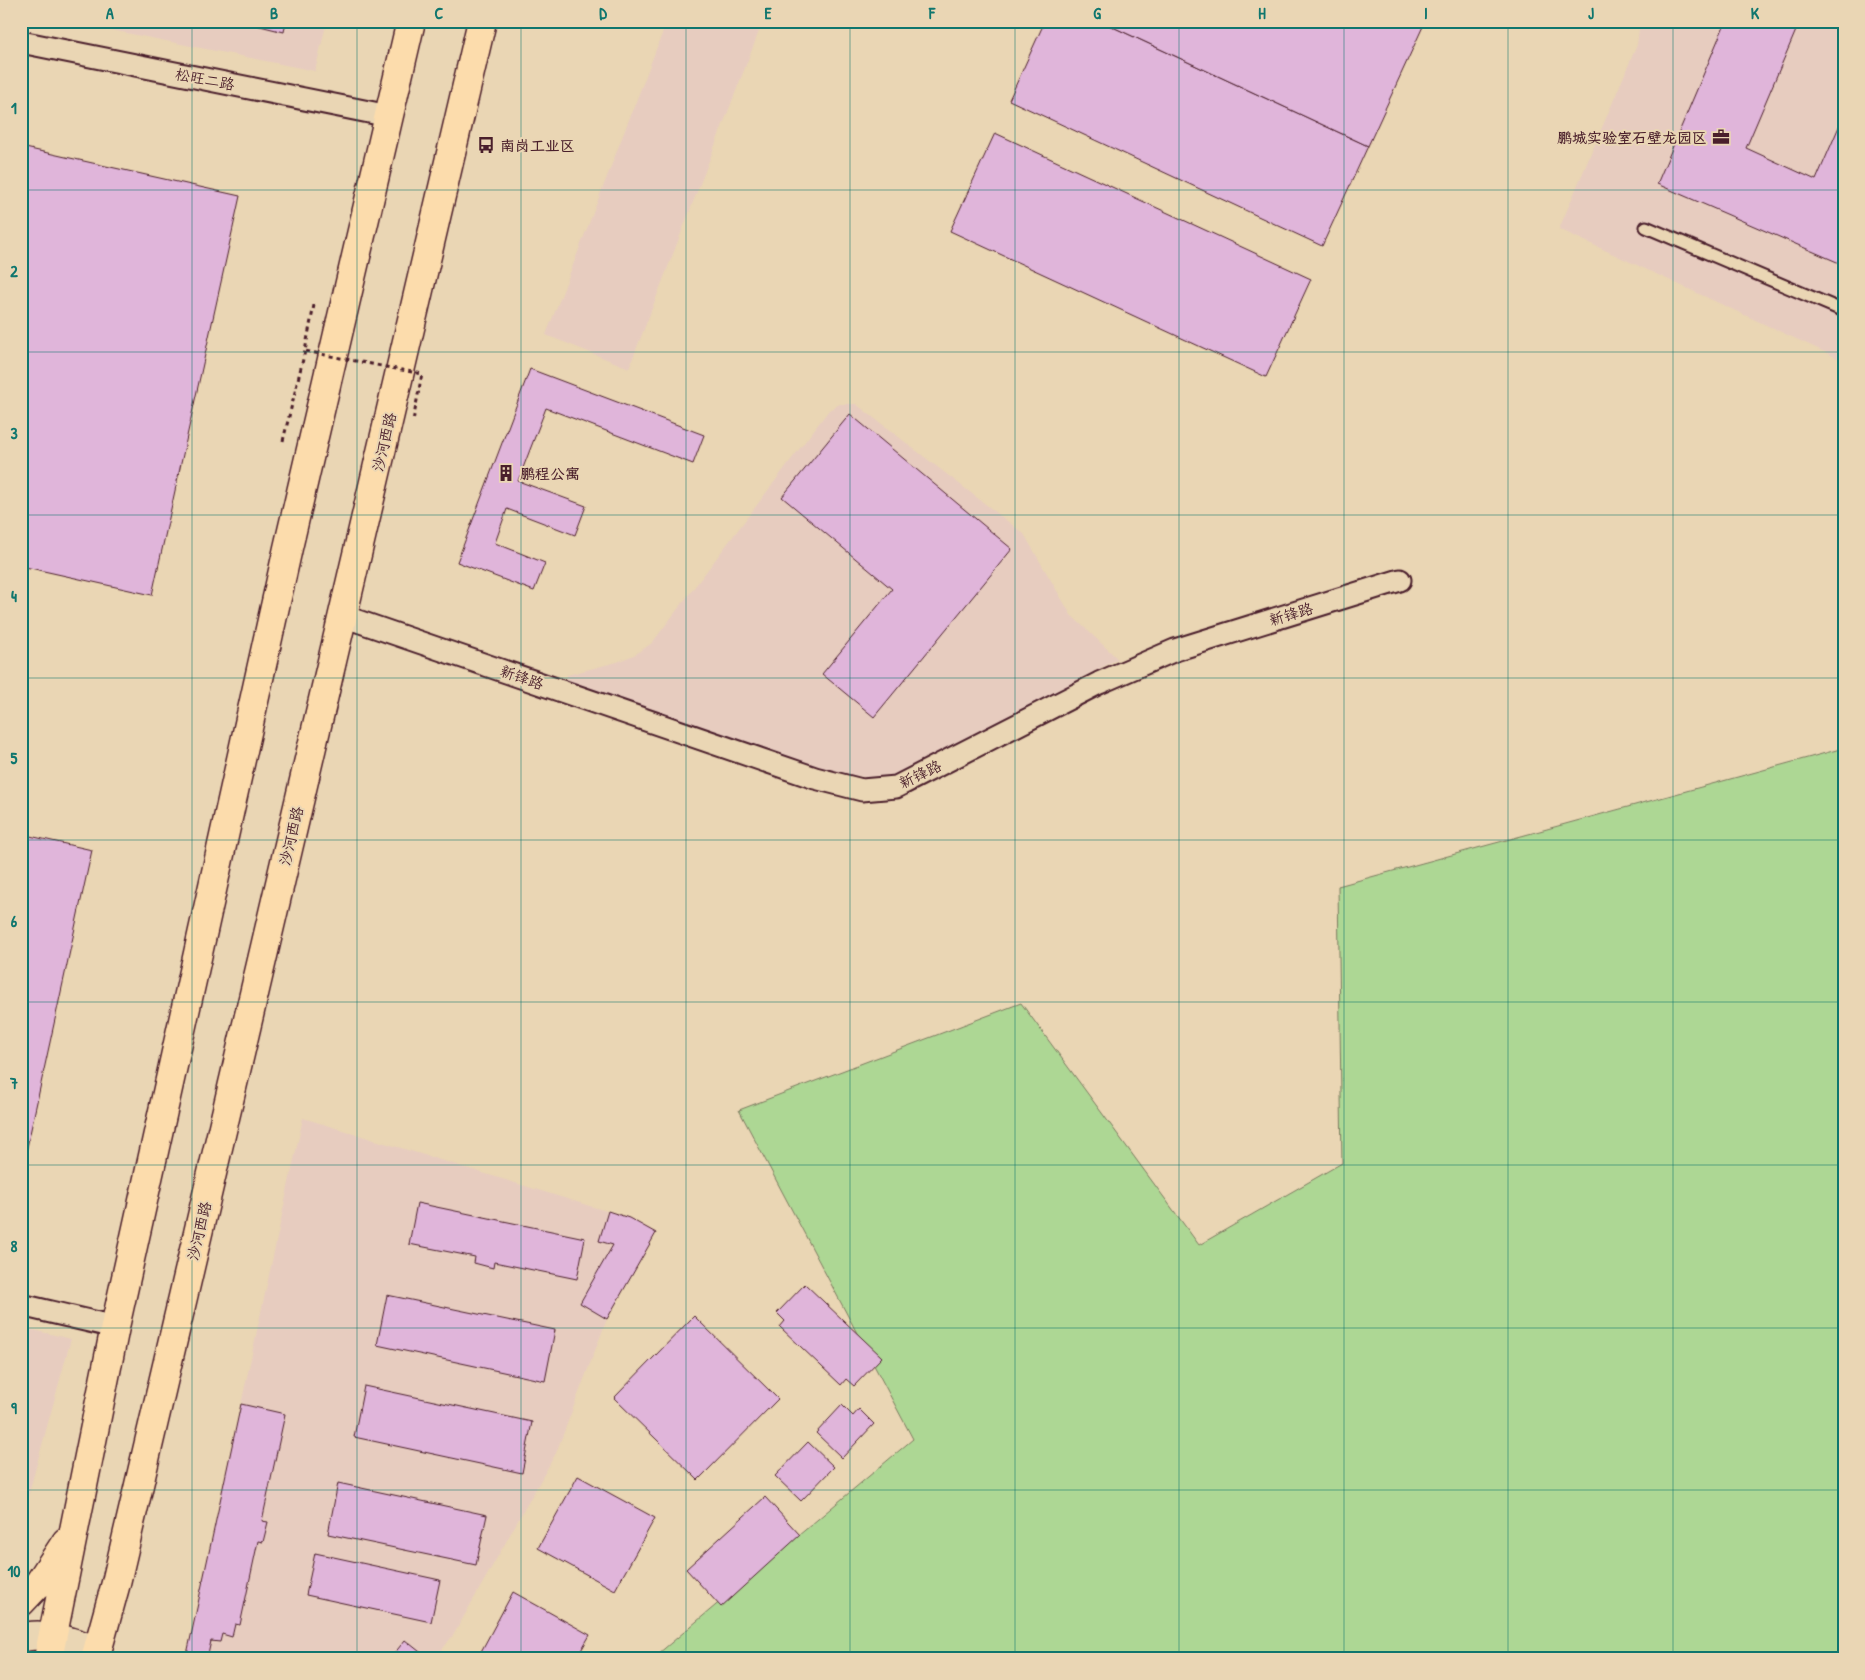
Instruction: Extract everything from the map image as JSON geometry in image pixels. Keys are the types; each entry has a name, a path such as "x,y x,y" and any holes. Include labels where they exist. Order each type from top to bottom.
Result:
{"main road":[{"path":"50,1648 114,1327 288,548 411,21"},
{"name":"沙河西路","path":"96,1654 116,1583 482,21"},
{"path":"21,1602 40,1583 56,1560 78,1515"}],"street":[{"name":"松旺二路","path":"21,42 389,116"},
{"name":"新锋路","path":"343,616 815,778 862,790 896,787 1099,683 1175,650 1400,580"},
{"path":"21,1305 114,1327"},
{"path":"21,1638 30,1635 50,1648 96,1654"}],"lane":[{"path":"1646,227 1844,310"}],"path":[{"path":"282,441 305,351 314,305"},
{"path":"305,351 422,374 412,421"}],"shaded area":[{"path":"66,21 327,21 315,71"},
{"path":"667,21 763,21 629,368 546,335"},
{"name":"鹏城实验室石壁龙园区","path":"1640,21 1844,21 1844,361 1559,229 1637,45"},
{"path":"840,404 856,404 1024,534 1071,615 1118,659 895,775 870,778 843,774 737,743 567,685 567,675 617,662 636,654 652,643 829,410"},
{"path":"303,1118 629,1218 656,1233 607,1319 556,1453 454,1634 435,1659 186,1659"},
{"path":"21,1327 71,1339 21,1522"}],"green space":[{"path":"1844,748 1844,1659 652,1659 913,1439 739,1110 1021,1003 1199,1245 1342,1163 1338,886"}],"building":[{"path":"240,21 286,21 284,32"},
{"path":"1045,21 1100,21 1368,146 1322,246 1009,100"},
{"path":"1100,21 1424,21 1425,22 1368,146"},
{"path":"1726,21 1800,21 1746,148 1816,180 1844,115 1844,265 1657,184"},
{"path":"995,133 1311,279 1266,377 950,231"},
{"path":"21,147 240,196 152,595 21,566"},
{"name":"鹏程公寓","path":"530,369 704,435 693,464 546,408 518,481 586,506 575,535 507,509 495,543 545,563 534,591 457,562"},
{"path":"850,414 1012,549 874,717 822,674 892,589 782,497"},
{"path":"21,834 92,850 21,1175"},
{"path":"417,1203 585,1238 577,1279 494,1262 493,1268 474,1263 475,1257 409,1244"},
{"path":"608,1211 629,1218 656,1233 607,1319 580,1303 613,1245 599,1241"},
{"path":"805,1284 882,1357 854,1386 846,1379 841,1385 780,1327 785,1321 777,1313"},
{"path":"387,1295 555,1330 545,1381 377,1345"},
{"path":"694,1316 778,1399 698,1480 614,1398"},
{"path":"364,1386 532,1422 522,1473 354,1437"},
{"path":"241,1404 285,1414 262,1521 268,1522 263,1542 258,1541 240,1625 235,1624 232,1637 222,1634 220,1642 211,1641 207,1659 186,1659"},
{"path":"842,1405 853,1416 859,1409 874,1424 842,1458 816,1433"},
{"path":"808,1442 834,1467 801,1501 775,1476"},
{"path":"578,1476 655,1518 615,1590 538,1548"},
{"path":"338,1483 487,1515 476,1565 328,1534"},
{"path":"765,1497 800,1535 721,1607 686,1569"},
{"path":"315,1553 440,1580 431,1622 306,1595"},
{"path":"513,1592 590,1635 576,1659 477,1659"},
{"path":"405,1640 429,1659 390,1659"}],"place":[{"name":"鹏城实验室石壁龙园区","path":"1721,137"},
{"name":"南岗工业区","path":"486,145"},
{"name":"鹏程公寓","path":"506,473"}]}
